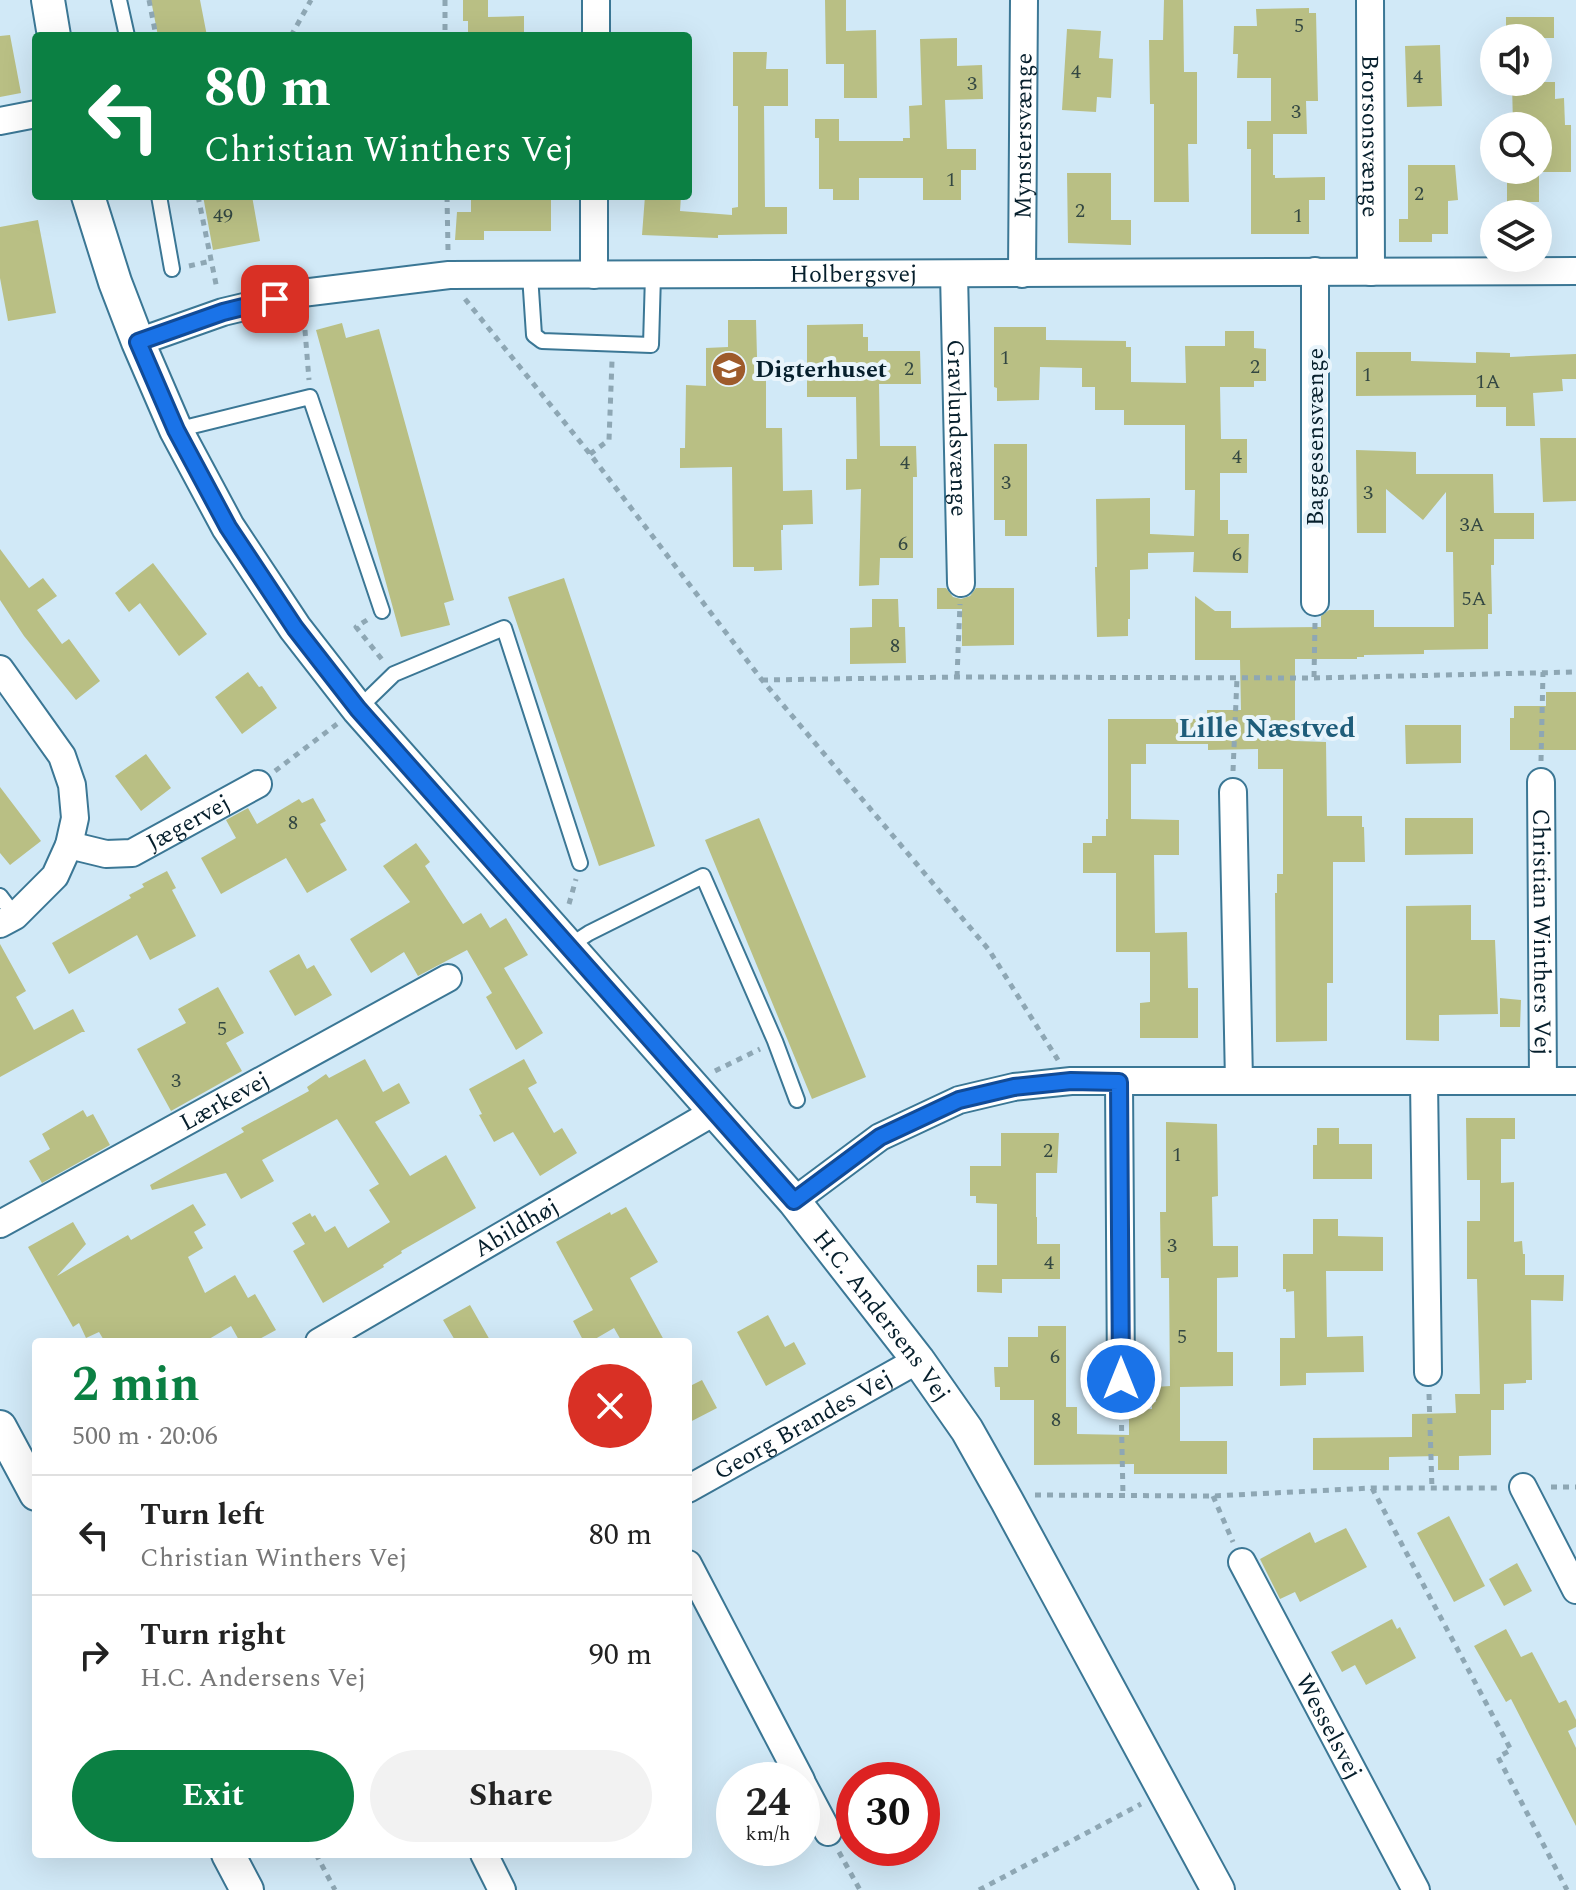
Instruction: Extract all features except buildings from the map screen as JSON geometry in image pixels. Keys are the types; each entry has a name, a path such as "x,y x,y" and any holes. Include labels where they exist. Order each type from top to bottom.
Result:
{"street":[{"path":"48,0 53,32"},
{"name":"Mynstersvænge","path":"1022,274 1024,0"},
{"name":"Brorsonsvænge","path":"1370,0 1371,272"},
{"path":"596,1 596,32"},
{"path":"0,121 32,115"},
{"name":"H.C. Andersens Vej","path":"89,200 115,282 176,430 228,527 295,628 358,709 579,940 689,1084 794,1201 918,1360 967,1430 1218,1890"},
{"path":"594,200 594,275"},
{"name":"Baggesensvænge","path":"1315,271 1315,602"},
{"name":"Holbergsvej","path":"138,342 223,312 302,293 449,275 1576,271"},
{"name":"Gravlundsvænge","path":"954,274 961,583"},
{"path":"0,669 62,756 72,785 75,818 69,845 55,876 5,912"},
{"name":"Christian Winthers Vej","path":"1541,782 1543,1081"},
{"name":"Jægervej","path":"69,845 106,854 132,853 258,784"},
{"path":"1233,792 1239,1081"},
{"name":"Lærkevej","path":"0,1224 448,978"},
{"name":"Christian Winthers Vej","path":"794,1201 880,1137 959,1100 1014,1087 1071,1081 1576,1081"},
{"path":"1424,1081 1428,1372"},
{"path":"1119,1082 1121,1379"},
{"name":"Abildhøj","path":"326,1338 714,1112"},
{"name":"Georg Brandes Vej","path":"692,1487 918,1360"},
{"path":"0,1427 32,1487"},
{"path":"1523,1487 1576,1590"},
{"name":"Wesselsvej","path":"1242,1562 1416,1890"},
{"path":"692,1572 791,1762"},
{"path":"820,1817 828,1832"},
{"path":"230,1858 247,1890"},
{"path":"486,1858 502,1890"}],"lane":[{"path":"119,0 126,32"},
{"path":"160,200 172,269"},
{"path":"530,275 534,335 542,341 651,345 653,275"},
{"path":"176,430 310,397 382,611"},
{"path":"358,709 394,674 504,628 580,863"},
{"path":"579,940 703,876 775,1041 797,1100"}],"path":[{"path":"149,0 155,32"},
{"path":"293,32 311,0"},
{"path":"445,0 445,32"},
{"path":"199,200 223,312"},
{"path":"447,200 449,275 470,307 590,454 762,680 989,950 1071,1081"},
{"path":"302,293 310,397"},
{"path":"590,454 609,440 612,344"},
{"path":"957,677 961,583"},
{"path":"1314,678 1315,602"},
{"path":"382,611 356,627 394,674"},
{"path":"1541,782 1543,672"},
{"path":"762,680 1314,678 1576,672"},
{"path":"1233,792 1237,678"},
{"path":"258,784 358,709"},
{"path":"579,940 568,909 580,863"},
{"path":"689,1084 775,1041"},
{"path":"1428,1372 1432,1489"},
{"path":"1121,1379 1123,1496"},
{"path":"1007,1501 1023,1495 1213,1496 1372,1488 1576,1487"},
{"path":"1372,1488 1511,1750 1498,1757 1567,1890"},
{"path":"1213,1496 1242,1562"},
{"path":"979,1890 1165,1792"},
{"path":"828,1832 860,1890"},
{"path":"318,1858 335,1890"}],"place":[{"name":"Digterhuset","path":"729,369"}],"district":[{"name":"Lille Næstved","path":"1267,727"}],"route":[{"path":"275,299 223,312 138,342 176,430 228,527 295,628 358,709 794,1201 880,1137 959,1100 1014,1087 1071,1081 1119,1082 1121,1379"}]}
